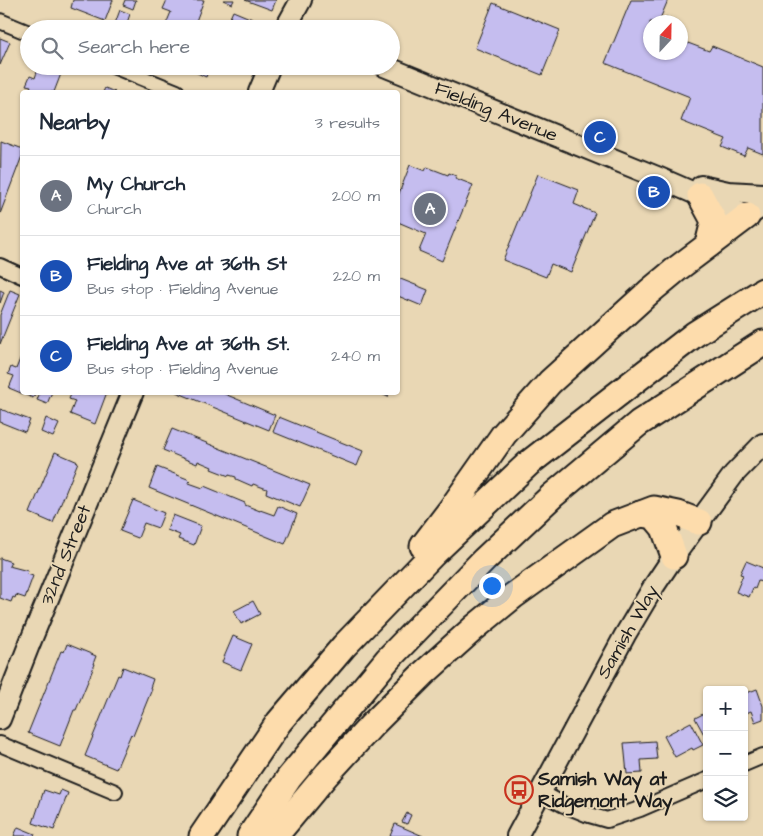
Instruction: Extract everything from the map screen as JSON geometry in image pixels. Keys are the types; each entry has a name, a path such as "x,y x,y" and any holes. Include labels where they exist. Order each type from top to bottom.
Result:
{"highway":[{"path":"700,195 714,220 708,245"},
{"path":"202,836 278,722 344,646 452,508 504,434 550,382 649,292 708,245 755,211"},
{"path":"344,646 433,554 529,463 695,334 763,291"},
{"path":"250,836 289,778 388,659 484,560 552,496 639,423 763,343"},
{"path":"275,836 326,775 372,725 424,673 513,596 612,525 654,509 678,514 698,522"},
{"path":"640,514 654,516 664,528 674,556"}],"street":[{"path":"292,20 301,0"},
{"path":"0,21 20,29"},
{"name":"Fielding Avenue","path":"400,73 700,195 755,211"},
{"path":"134,75 172,90"},
{"path":"260,90 266,75"},
{"path":"657,177 728,192 763,194"},
{"path":"0,266 20,275"},
{"name":"32nd Street","path":"0,719 32,636 132,395"},
{"name":"Samish Way","path":"517,836 625,635 674,556 734,474 763,444"},
{"path":"0,744 115,792"},
{"path":"748,762 763,756"},
{"path":"540,792 571,808 607,820 640,809 703,782"}],"building":[{"path":"73,0 113,0 105,20 71,8"},
{"path":"125,0 136,0 133,9 123,5"},
{"path":"167,0 204,0 196,20 168,20 171,12 163,9"},
{"path":"223,0 234,0 232,4"},
{"path":"245,0 276,0 272,10"},
{"path":"631,0 668,0 662,15 643,15 643,60 688,60 688,43 709,51 712,46 763,67 763,154 748,148 744,156 722,147 726,139 681,121 690,97 605,63"},
{"path":"493,3 560,30 542,75 475,48"},
{"path":"120,10 130,14 128,20 116,20"},
{"path":"233,11 255,20 229,20"},
{"path":"0,38 10,42 0,65"},
{"path":"36,75 61,75 55,90 29,90 31,86 26,85 30,76 35,78"},
{"path":"1,141 20,148 20,161 0,214"},
{"path":"410,165 425,171 427,167 448,175 449,173 456,176 455,178 473,185 442,261 419,251 426,234 400,223 400,191"},
{"path":"538,174 579,190 574,204 595,213 571,272 551,264 546,277 503,260"},
{"path":"400,279 428,290 422,306 400,297"},
{"path":"0,290 4,292 0,303"},
{"path":"10,290 20,294 0,344 0,315"},
{"path":"20,359 20,393 9,388 14,376 8,374 11,367 16,369"},
{"path":"39,395 51,395 47,404 37,400"},
{"path":"71,395 106,395 95,424 70,414 75,401 69,399"},
{"path":"183,395 227,395 275,415 269,430"},
{"path":"0,409 30,420 25,432 0,422"},
{"path":"279,417 363,451 357,466 273,432"},
{"path":"46,418 59,424 53,437 41,432"},
{"path":"172,429 310,485 300,507 266,493 267,489 253,484 252,486 236,479 236,477 211,469 212,467 198,461 197,464 163,450"},
{"path":"55,452 78,462 53,523 30,513"},
{"path":"157,467 190,480 189,483 203,488 204,486 260,511 274,515 278,506 297,514 285,544 149,488"},
{"path":"133,500 164,513 158,528 144,523 138,538 120,531"},
{"path":"173,515 201,526 194,545 178,539 180,535 167,530"},
{"path":"0,558 11,562 9,566 28,571 27,574 33,576 25,598 16,595 11,602 0,598"},
{"path":"746,561 763,568 762,582 758,581 749,597 736,592 743,575 740,574"},
{"path":"253,601 260,614 241,624 234,611"},
{"path":"233,636 252,644 241,670 222,662"},
{"path":"67,644 96,656 93,664 95,664 60,746 28,733 61,651 64,652"},
{"path":"123,667 153,679 150,688 152,689 133,736 131,734 116,769 85,756"},
{"path":"757,689 763,706 763,719 755,722 751,711 748,712 748,692"},
{"path":"703,714 703,733 695,718"},
{"path":"691,722 703,745 693,750 692,748 675,757 664,736"},
{"path":"655,741 657,759 641,760 642,773 627,774 624,743"},
{"path":"44,790 59,795 61,790 68,793 54,830 33,823"},
{"path":"407,813 411,815 407,824 402,822"},
{"path":"395,824 423,836 390,836"},
{"path":"18,827 35,834 34,836 14,836"}],"place":[{"name":"Fielding Ave at 36th St.","path":"600,137"},
{"name":"Fielding Ave at 36th St","path":"654,192"},
{"name":"My Church","path":"430,209"},
{"name":"Samish Way at Ridgemont Way","path":"519,790"}]}
